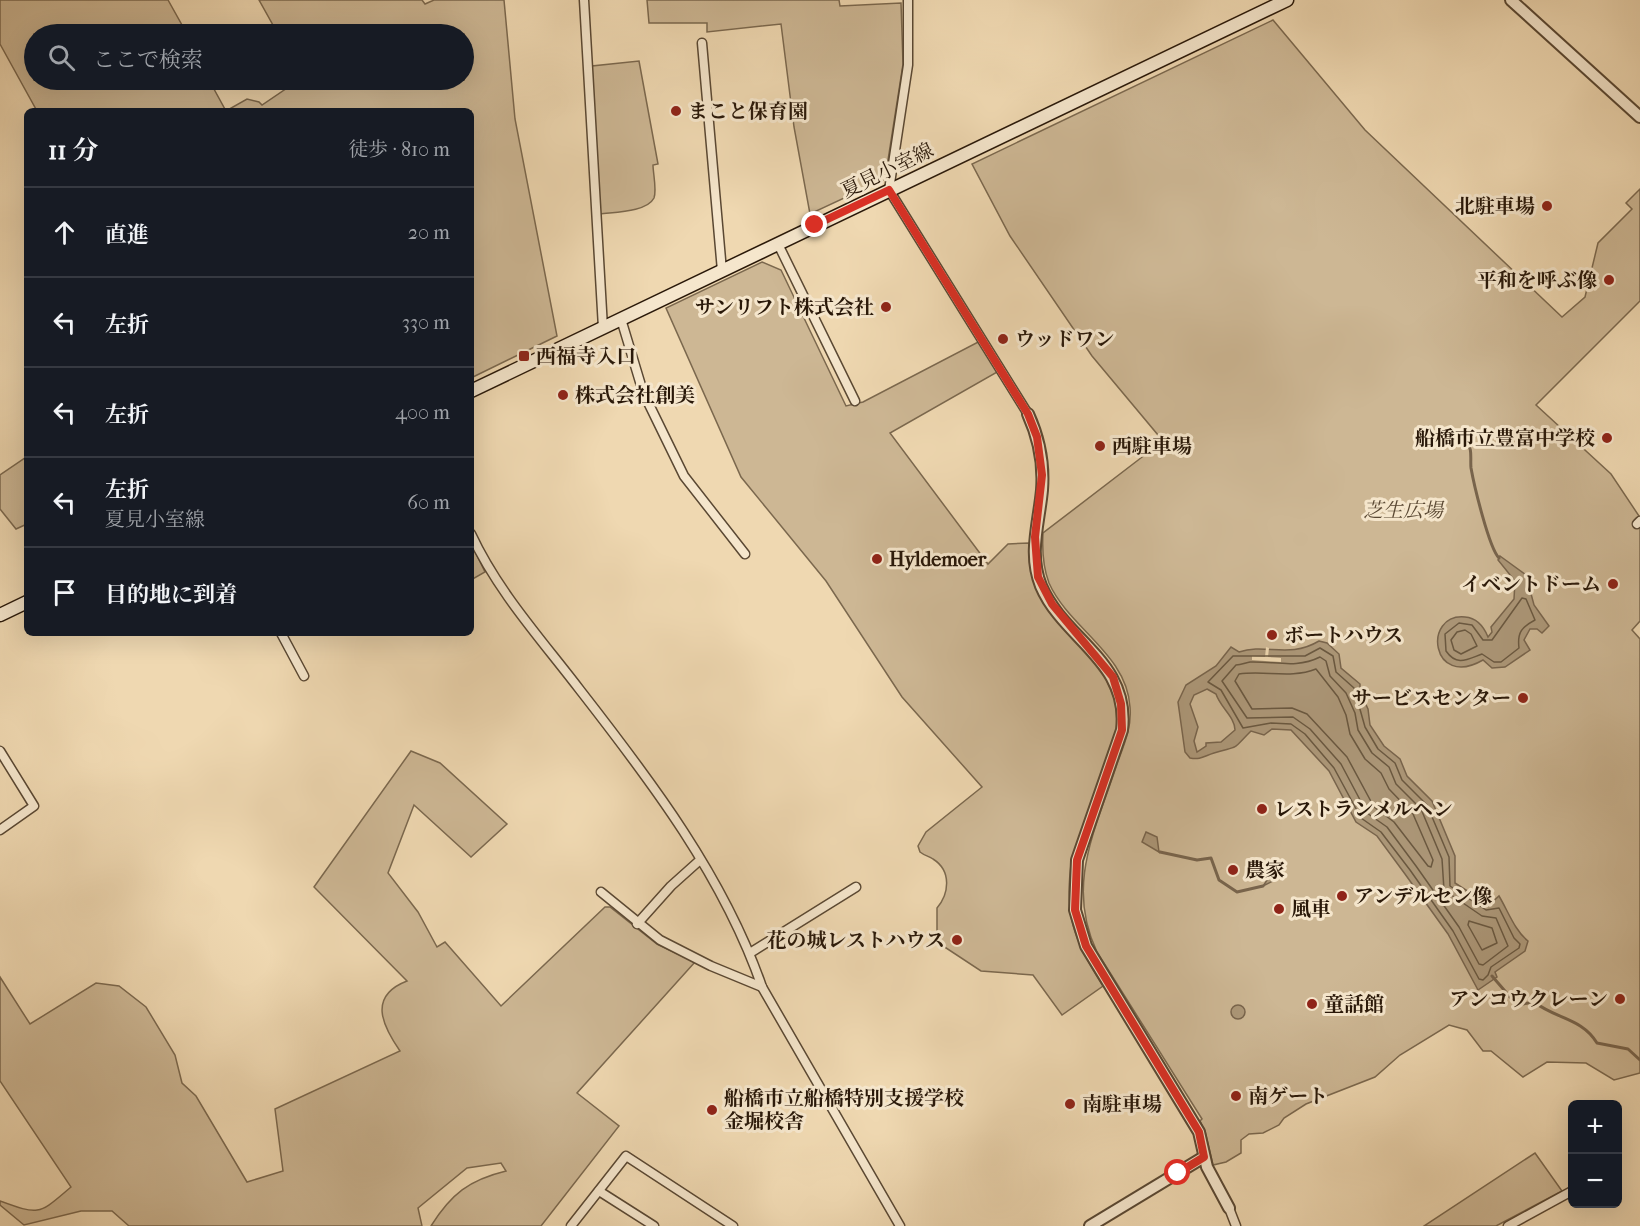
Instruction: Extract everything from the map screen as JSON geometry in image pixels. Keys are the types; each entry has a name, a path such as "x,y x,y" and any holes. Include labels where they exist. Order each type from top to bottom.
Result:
{"main road":[{"name":"夏見小室線","path":"474,390 1287,0"},
{"path":"0,615 24,603"}],"street":[{"path":"584,0 603,328"},
{"path":"908,0 908,65 889,190 1028,414 1037,437 1042,475 1035,537 1038,577 1052,604 1113,677 1123,715 1122,730 1077,860 1074,881 1076,918 1090,955 1199,1132 1204,1157 1236,1226"},
{"path":"1511,0 1640,117"},
{"path":"702,43 722,271"},
{"path":"778,244 855,401"},
{"path":"621,319 643,392 684,476 746,554"},
{"path":"474,540 494,580 639,766 719,890 750,953 762,987 900,1226"},
{"path":"283,636 304,676"},
{"path":"0,751 34,806 0,830"},
{"path":"637,924 671,886 700,860"},
{"path":"750,953 856,887"},
{"path":"601,892 637,924 660,940 711,966 762,987"},
{"path":"576,1224 626,1156 733,1226"},
{"path":"1090,1226 1204,1157"},
{"path":"599,1191 654,1226"},
{"path":"1508,1226 1568,1193"}],"green space":[{"path":"0,0 168,0 181,24 24,24 24,87 0,44"},
{"path":"259,0 422,0 425,4 434,0 504,0 515,119 557,336 474,377 474,108 231,108 247,99 262,105 284,90 474,90 474,24 272,24"},
{"path":"647,0 839,0 840,6 901,3 903,64 885,179 810,214 794,127 781,24 707,32 707,23 649,23"},
{"name":"芝生広場","path":"1273,20 1365,130 1562,317 1585,297 1598,243 1632,209 1626,203 1640,189 1640,301 1536,405 1611,474 1639,516 1634,522 1640,527 1640,621 1632,630 1640,639 1640,1073 1614,1080 1586,1063 1547,1062 1523,1077 1491,1051 1483,1051 1467,1030 1449,1025 1400,1055 1375,1077 1306,1104 1284,1118 1279,1125 1263,1133 1249,1134 1241,1140 1241,1153 1226,1162 1213,1165 1205,1131 1200,1121 1202,1119 1097,952 1088,927 1084,904 1087,857 1127,736 1130,707 1126,688 1119,672 1108,656 1058,599 1049,583 1043,552 1043,533 1163,441 1092,356 1010,236 972,164"},
{"path":"639,61 658,164 653,165 655,195 650,203 638,209 600,214 592,66"},
{"path":"25,90 214,90 224,108 35,108"},
{"path":"762,262 781,270 846,406 863,402 982,340 999,371 890,433 988,564 1008,544 1029,543 1030,566 1043,601 1103,672 1117,705 1118,729 1072,858 1069,896 1073,926 1078,940 1103,986 1062,1015 1033,975 981,971 937,942 937,908 946,890 946,876 939,864 920,852 918,846 926,832 982,787 902,697 826,581 741,477 666,308"},
{"path":"24,459 24,525 16,529 0,509 0,475"},
{"path":"474,549 485,572 474,578"},
{"path":"411,751 440,763 507,824 471,857 414,805 388,873 418,912 437,947 445,942 501,1006 605,907 610,907 657,944 695,962 577,1093 619,1126 541,1226 431,1226 446,1205 462,1190 481,1179 506,1171 501,1163 467,1168 418,1208 422,1226 129,1226 112,1211 81,1211 24,1225 0,1205 0,1201 24,1209 39,1210 52,1203 71,1187 0,1081 0,977 30,1024 96,983 119,986 146,1007 175,1055 182,1083 196,1096 247,1182 283,1171 275,1109 400,1051 388,1031 382,1012 387,995 395,987 407,981 314,887"},
{"path":"1535,1153 1562,1191 1496,1226 1424,1226"}],"water":[{"path":"1500,556 1526,575 1534,605 1549,626 1542,633 1537,629 1530,629 1524,640 1530,650 1505,667 1492,668 1483,660 1466,667 1452,665 1443,659 1438,648 1438,637 1442,626 1451,619 1465,617 1480,624 1488,637 1492,632 1491,627 1514,599 1515,581 1498,560"},
{"path":"1319,641 1327,643 1339,654 1341,668 1360,684 1360,692 1368,709 1370,725 1384,746 1400,759 1407,776 1432,801 1455,856 1455,883 1489,905 1499,896 1515,926 1528,941 1525,951 1495,972 1497,977 1478,990 1448,934 1405,874 1377,836 1356,822 1329,771 1291,730 1272,729 1264,735 1251,731 1235,747 1200,758 1190,758 1185,752 1178,702 1186,685 1216,666 1231,647 1239,652 1259,649 1288,650","holes":["1207,689 1216,694 1233,721 1235,730 1221,742 1206,743 1206,746 1197,752 1194,741 1198,727 1190,704 1194,695"]},
{"path":"1146,832 1157,837 1159,852 1142,842"},
{"path":"1278,864 1283,868 1283,876 1263,886"},
{"path":"1235,1005 1241,1005 1245,1012 1241,1019 1235,1019 1231,1015 1231,1009"}],"pier":[{"path":"1266,647 1269,648 1268,657 1281,658 1281,662 1252,660 1252,656 1265,657"}],"waterway":[{"path":"1466,441 1470,450 1471,468 1482,516 1499,558"},
{"path":"1160,852 1197,860 1211,858 1219,880 1237,892 1263,886"},
{"path":"1492,976 1517,1005 1534,1002 1584,1028 1597,1043 1628,1049 1640,1060"}],"place":[{"name":"まこと保育園","path":"676,111"},
{"name":"北駐車場","path":"1547,206"},
{"name":"平和を呼ぶ像","path":"1609,280"},
{"name":"サンリフト株式会社","path":"886,307"},
{"name":"ウッドワン","path":"1003,339"},
{"name":"西福寺入口","path":"524,356"},
{"name":"株式会社創美","path":"563,395"},
{"name":"船橋市立豊富中学校","path":"1607,438"},
{"name":"西駐車場","path":"1100,446"},
{"name":"Hyldemoer","path":"877,559"},
{"name":"イベントドーム","path":"1613,584"},
{"name":"ボートハウス","path":"1272,635"},
{"name":"サービスセンター","path":"1523,698"},
{"name":"レストランメルヘン","path":"1262,809"},
{"name":"農家","path":"1233,870"},
{"name":"アンデルセン像","path":"1342,896"},
{"name":"風車","path":"1279,909"},
{"name":"花の城レストハウス","path":"957,940"},
{"name":"アンコウクレーン","path":"1620,999"},
{"name":"童話館","path":"1312,1004"},
{"name":"南ゲート","path":"1236,1096"},
{"name":"南駐車場","path":"1070,1104"},
{"name":"船橋市立船橋特別支援学校 金堀校舎","path":"712,1110"}],"route":[{"path":"815,225 889,190 983,339 1033,425 1042,464 1042,492 1035,537 1038,577 1052,604 1113,677 1123,715 1122,730 1077,860 1074,881 1076,918 1090,955 1199,1132 1204,1157 1178,1173"}]}
